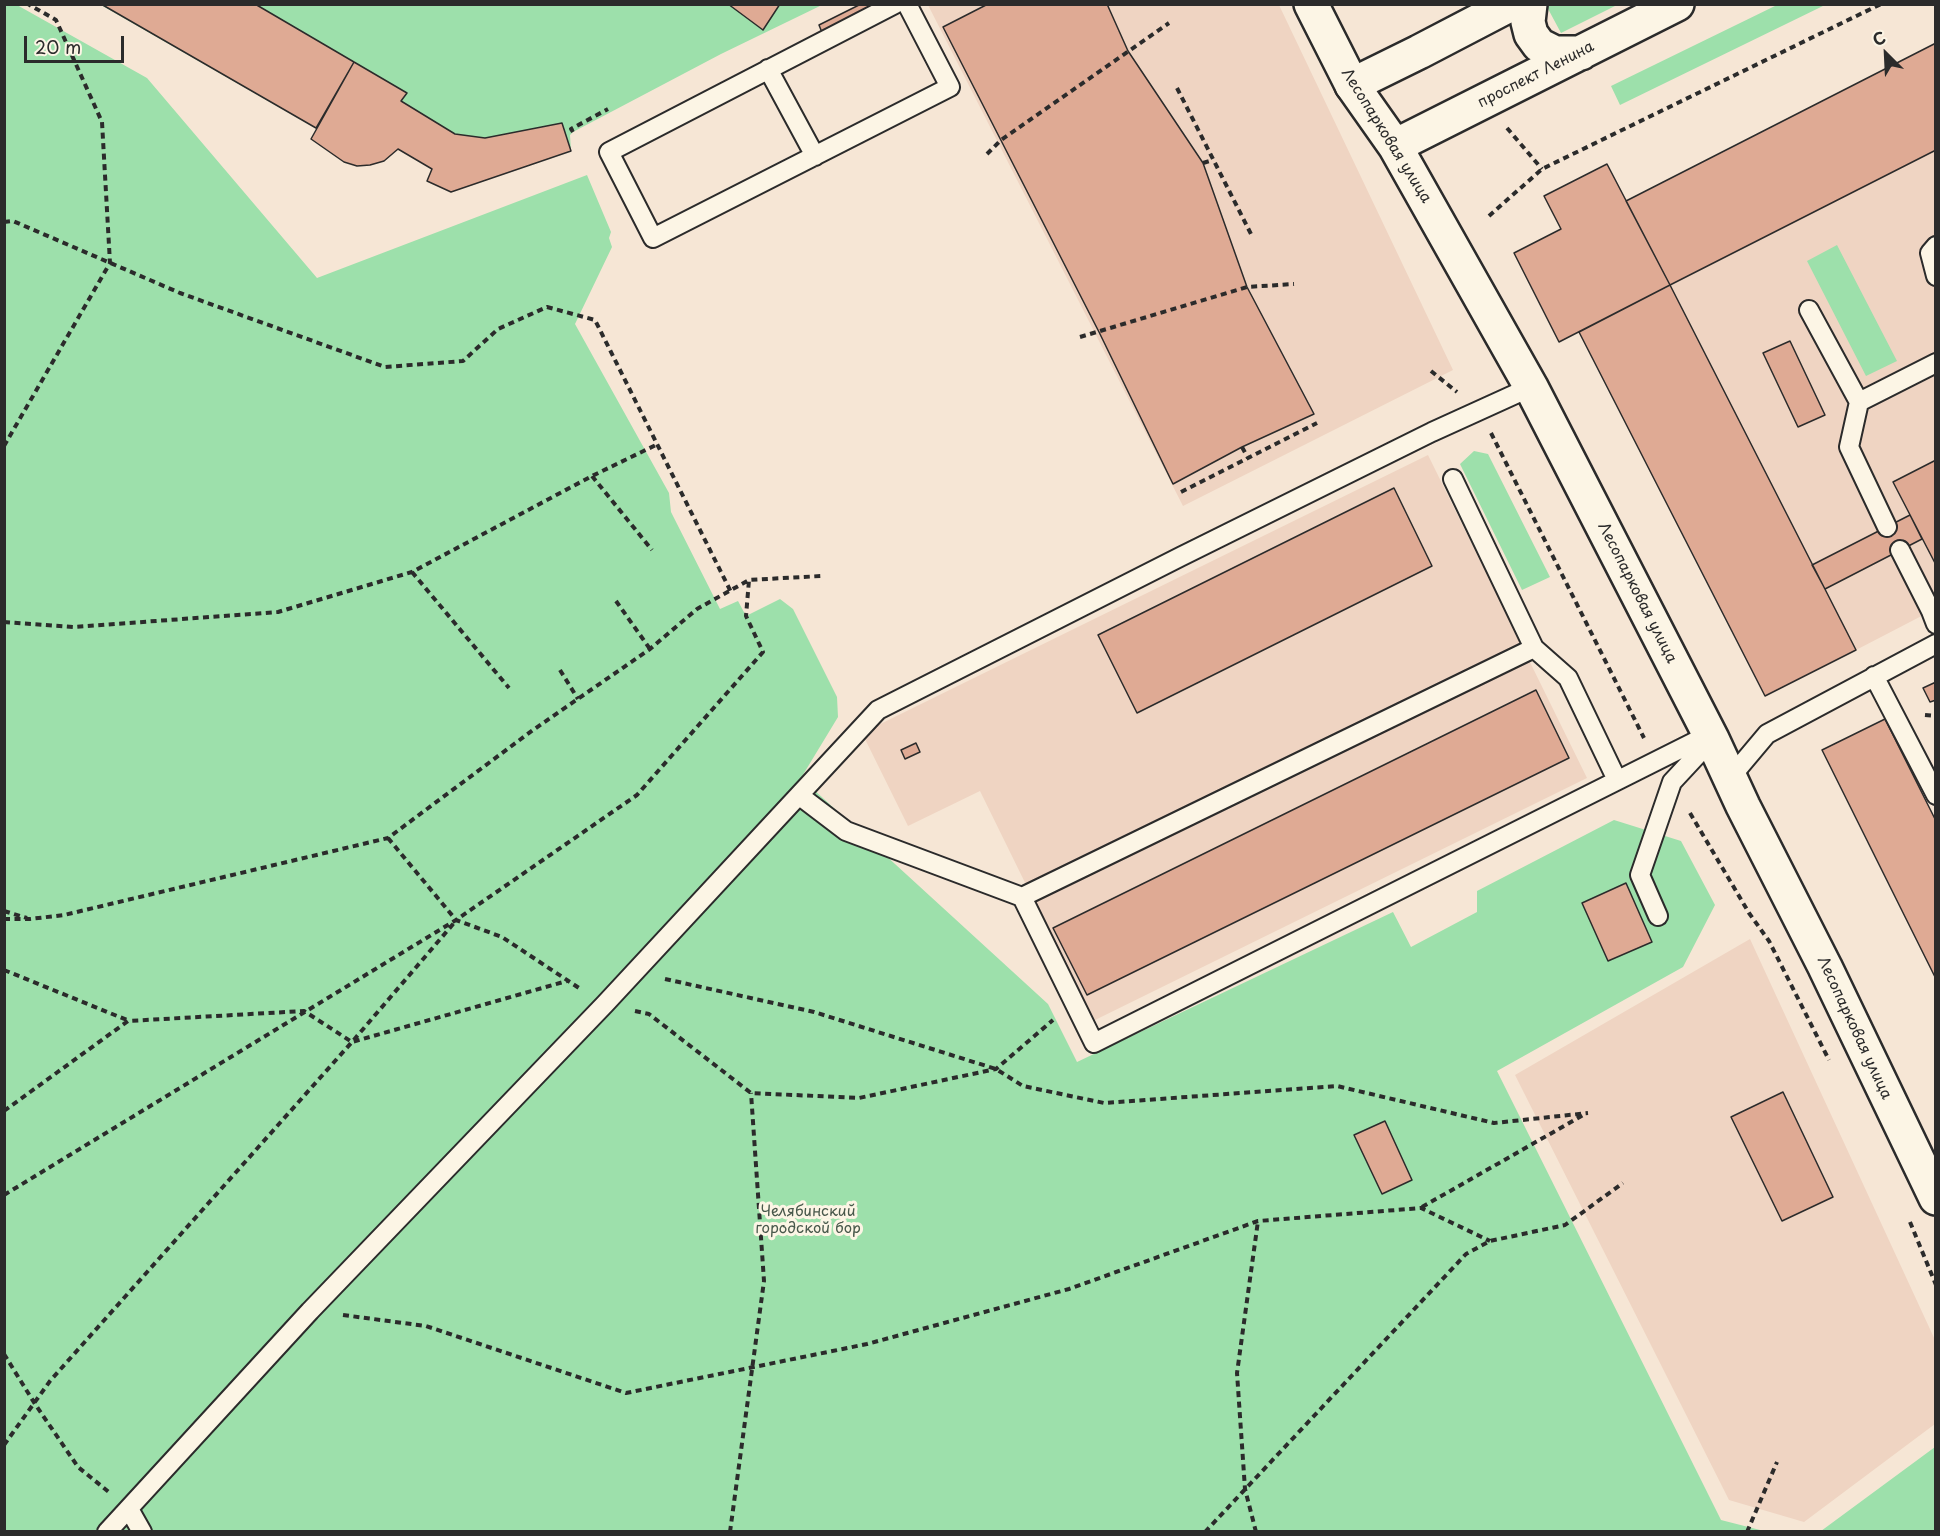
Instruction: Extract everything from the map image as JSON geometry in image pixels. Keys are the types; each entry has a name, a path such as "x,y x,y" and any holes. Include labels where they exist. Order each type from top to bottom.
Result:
{"main road":[{"name":"Лесопарковая улица","path":"1311,4 1352,85 1395,146 1531,387 1711,736 1935,1198"},
{"path":"1352,85 1511,4"},
{"path":"1530,4 1528,22 1531,34 1539,45 1555,53 1581,53"},
{"name":"проспект Ленина","path":"1395,146 1677,4"}],"lane":[{"path":"895,4 609,152 653,238 950,87 907,4"},
{"path":"768,69 814,156"},
{"path":"1935,246 1930,253 1935,276"},
{"path":"1809,310 1859,402 1849,447 1887,527"},
{"path":"1859,402 1935,363"},
{"path":"107,1532 310,1311 606,1004 878,710 1432,432 1531,387"},
{"path":"1453,479 1534,648 1568,678 1617,780"},
{"path":"1900,550 1931,611 1935,624"},
{"path":"1730,778 1767,734 1935,644"},
{"path":"1022,897 1534,648"},
{"path":"1874,676 1935,795"},
{"path":"800,796 846,831 1022,897 1094,1043 1655,760 1711,736"},
{"path":"1658,916 1640,874 1672,782 1711,736"},
{"path":"129,1509 142,1532"}],"path":[{"path":"4,446 110,263 102,122 56,20 28,4"},
{"path":"1489,216 1542,169 1881,4"},
{"path":"987,154 1001,140 1169,23"},
{"path":"1177,88 1251,234"},
{"path":"573,132 571,129 608,109"},
{"path":"1203,164 1213,160"},
{"path":"4,222 13,221 180,293 385,368 463,361 498,329 547,307 595,320 731,592"},
{"path":"1080,337 1246,287 1294,284"},
{"path":"1431,371 1480,411 1655,760"},
{"path":"1180,492 1317,423"},
{"path":"4,621 74,627 278,612 412,572 592,476 658,444"},
{"path":"1242,447 1248,458"},
{"path":"592,476 652,550"},
{"path":"412,572 509,688"},
{"path":"4,919 64,915 388,838 650,649 697,609 749,580 821,576"},
{"path":"4,1195 456,920 637,795 763,652 746,616 749,580"},
{"path":"616,601 650,649"},
{"path":"560,670 578,699"},
{"path":"1672,782 1749,913 1769,942 1832,1066"},
{"path":"388,838 456,920 502,938 606,1004 649,1014 751,1093 859,1098 996,1069 1052,1021 1072,999"},
{"path":"4,911 30,919"},
{"path":"4,1445 50,1381 352,1042 456,920"},
{"path":"4,970 128,1021 304,1011 352,1042 567,981"},
{"path":"4,1111 128,1021"},
{"path":"730,1532 764,1281 751,1093"},
{"path":"310,1311 426,1326 626,1393 867,1344 1069,1289 1258,1221 1421,1208 1588,1113"},
{"path":"1205,1532 1466,1254 1490,1241 1565,1225 1623,1182"},
{"path":"1421,1208 1490,1241"},
{"path":"1905,1213 1915,1232 1935,1285"},
{"path":"1256,1532 1245,1489 1237,1373 1258,1221"},
{"path":"4,1354 78,1467 129,1509"},
{"path":"1747,1532 1777,1462"}],"shaded area":[{"path":"928,5 1279,5 1453,370 1183,506"},
{"path":"1935,43 1935,609 1856,650 1579,332 1559,342 1514,253 1561,229 1544,196 1607,164 1627,201"},
{"path":"1428,455 1587,778 1093,1021 980,791 908,826 862,733"},
{"path":"1750,939 1935,1340 1935,1424 1804,1522 1729,1500 1515,1075"}],"green space":[{"name":"Челябинский городской бор","path":"5,5 17,5 147,78 317,278 587,175 611,232 609,238 612,247 575,324 669,493 671,512 720,609 738,601 746,616 780,599 793,609 837,697 838,717 801,778 1048,1004 1077,1062 1393,912 1411,947 1477,912 1477,891 1614,820 1681,841 1715,905 1683,967 1497,1071 1721,1520 1764,1531 5,1531"},
{"path":"101,5 822,5 721,54 573,132 570,135 571,151 451,192 427,181 432,169 398,149 384,161 370,165 357,166 344,162 311,139 317,129"},
{"path":"1546,5 1617,5 1561,33"},
{"path":"1777,5 1825,5 1620,105 1611,86"},
{"path":"1837,245 1897,361 1866,376 1807,261"},
{"path":"1474,451 1488,454 1550,577 1522,590 1460,464"},
{"path":"1935,1447 1935,1531 1821,1531"}],"building":[{"path":"101,4 255,4 354,62 316,128"},
{"path":"728,4 780,4 763,30"},
{"path":"861,4 867,4 870,11 823,35 819,25"},
{"path":"988,4 1107,4 1128,51 1203,163 1247,287 1314,414 1242,447 1173,484 1099,332 943,27"},
{"path":"1936,43 1936,150 1670,285 1626,201"},
{"path":"354,62 407,93 401,101 455,134 485,138 562,123 571,151 451,192 427,181 432,169 398,149 384,161 370,165 357,166 344,162 311,139"},
{"path":"1607,164 1670,285 1559,342 1514,253 1561,229 1544,196"},
{"path":"1670,285 1856,650 1765,696 1579,332"},
{"path":"1790,341 1825,415 1798,427 1763,353"},
{"path":"1936,460 1936,565 1893,482"},
{"path":"1394,488 1432,566 1137,713 1098,635"},
{"path":"1910,515 1922,539 1825,589 1812,565"},
{"path":"1936,682 1936,700 1930,702 1923,688"},
{"path":"1536,690 1569,758 1087,995 1053,928"},
{"path":"1885,719 1936,821 1936,979 1822,750"},
{"path":"916,743 920,752 905,759 901,750"},
{"path":"1626,883 1652,942 1608,961 1582,903"},
{"path":"1783,1092 1833,1197 1782,1221 1731,1117"},
{"path":"1385,1121 1412,1180 1382,1194 1354,1135"}]}
